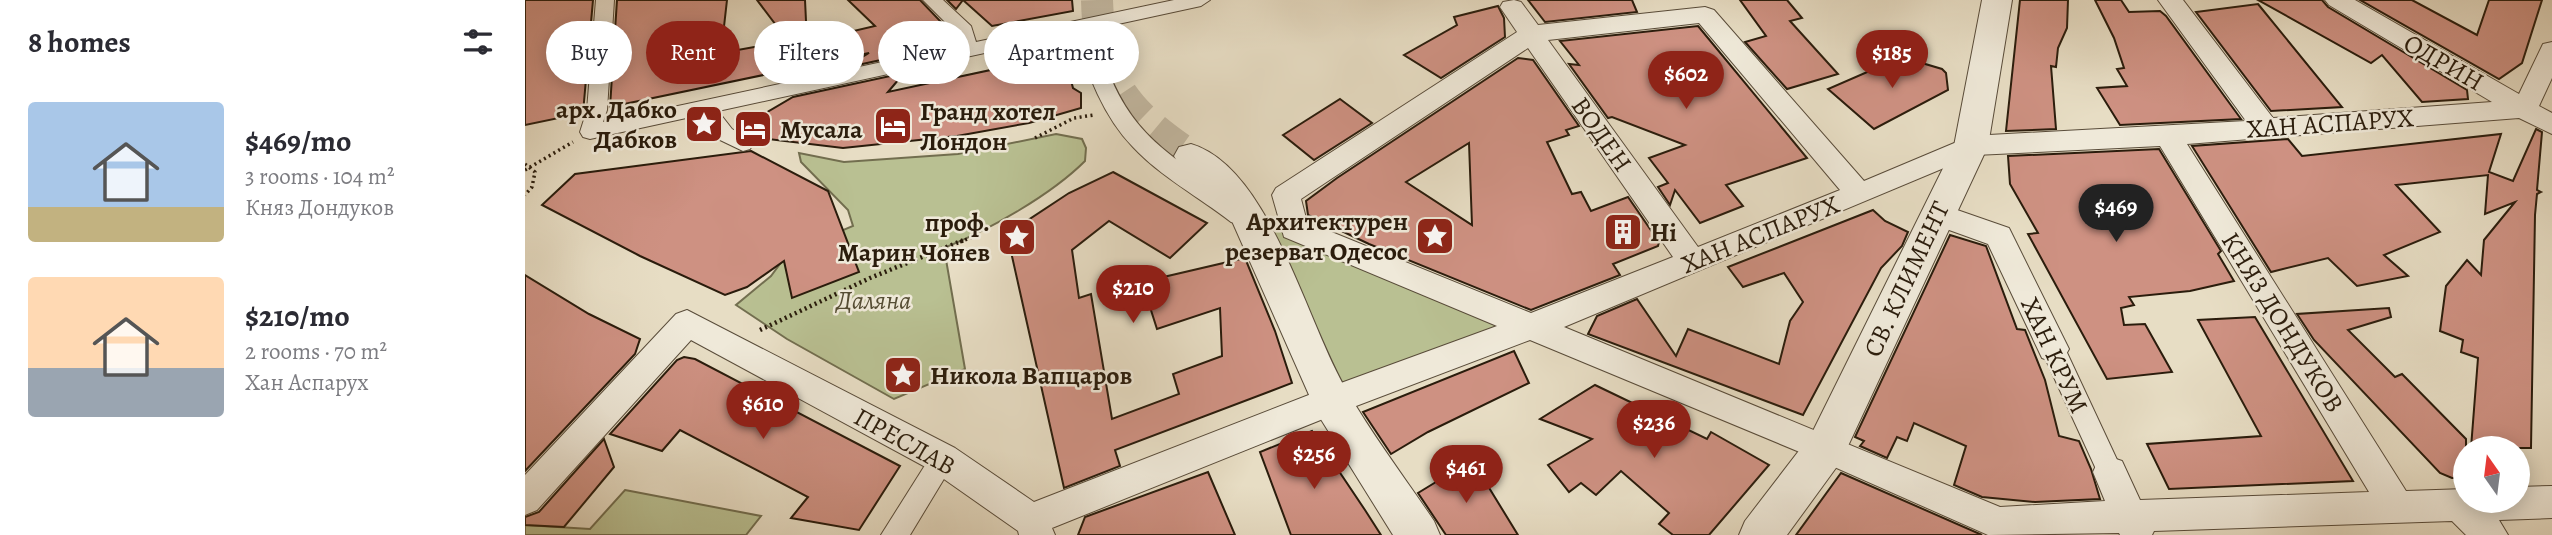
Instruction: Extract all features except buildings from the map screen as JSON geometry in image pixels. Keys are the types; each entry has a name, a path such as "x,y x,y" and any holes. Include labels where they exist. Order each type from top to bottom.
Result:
{"street":[{"path":"604,0 597,110 590,132 878,71"},
{"path":"932,0 954,21"},
{"path":"1111,21 1201,0"},
{"name":"СВ. КЛИМЕНТ","path":"1761,535 1826,448 1971,146 1997,0"},
{"path":"2170,0 2266,128"},
{"name":"ОДРИН","path":"2337,0 2552,125"},
{"name":"ВОДЕН","path":"1512,7 1692,261"},
{"path":"1859,194 1705,15 1532,34 1286,195 1294,229 1826,448 1998,529 2134,525 2453,505"},
{"path":"2525,108 2552,50"},
{"path":"1106,84 1140,142 1209,192 1256,231"},
{"path":"705,108 725,134 743,144"},
{"name":"ХАН АСПАРУХ","path":"1034,527 1331,401 1692,261 1971,146 2168,136 2525,108"},
{"name":"КНЯЗ ДОНДУКОВ","path":"2168,136 2397,507"},
{"path":"1191,156 1219,178 1243,206 1331,401 1419,535"},
{"name":"ХАН КРУМ","path":"1937,214 1999,236 2134,525"},
{"name":"ПРЕСЛАВ","path":"525,499 687,323 943,459 1034,527"},
{"path":"895,535 943,459"},
{"path":"2531,503 2552,502"},
{"path":"2467,513 2490,535"}],"path":[{"path":"1035,138 1074,118 1119,110"},
{"path":"525,170 590,132"},
{"path":"525,164 531,167 535,179 525,195"},
{"path":"727,345 870,278 980,234"}],"green space":[{"name":"Даляна","path":"1056,134 1082,139 1086,148 1085,161 1055,186 1019,210 944,248 965,369 894,399 787,339 736,305 771,276 788,253 853,226 848,210 801,162 799,153 844,162 958,154"},
{"path":"1294,229 1530,325 1331,401 1256,231"},
{"path":"625,490 761,516 746,535 525,535 525,525 590,529"}],"tunnel":[{"path":"1097,0 1103,52 1120,92 1149,124 1191,156"}],"place":[{"name":"арх. Дабко Дабков","path":"704,124"},
{"name":"Гранд хотел Лондон","path":"893,126"},
{"name":"Мусала","path":"753,129"},
{"name":"Hi","path":"1623,232"},
{"name":"Архитектурен резерват Одесос","path":"1435,236"},
{"name":"проф. Марин Чонев","path":"1017,237"},
{"name":"Никола Вапцаров","path":"903,375"}]}
